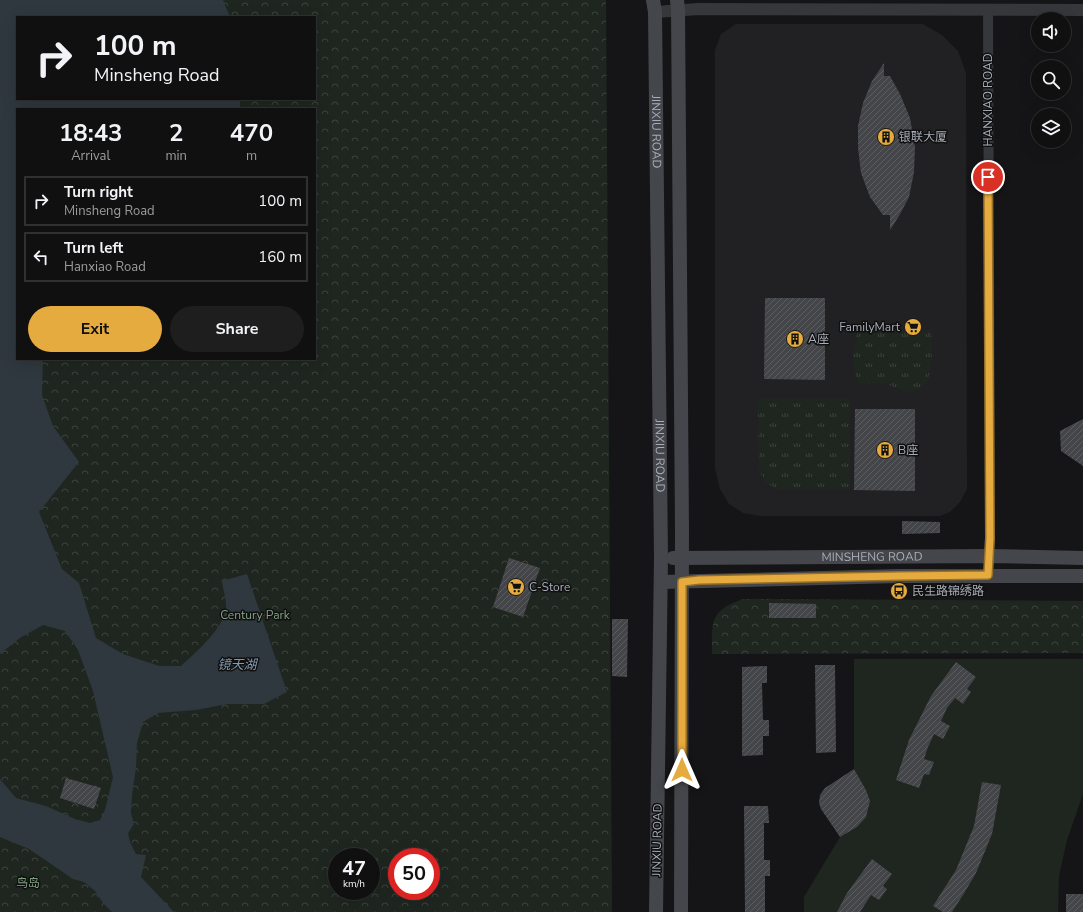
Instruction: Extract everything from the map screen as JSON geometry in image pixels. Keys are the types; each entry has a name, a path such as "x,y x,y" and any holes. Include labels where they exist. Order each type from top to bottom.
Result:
{"main road":[{"name":"JINXIU ROAD","path":"677,5 682,558 681,912"},
{"name":"JINXIU ROAD","path":"654,6 661,558 656,912"},
{"name":"MINSHENG ROAD","path":"661,558 989,556 1083,558"},
{"name":"MINSHENG ROAD","path":"661,582 899,576 1083,576"}],"street":[{"path":"654,6 677,5 699,9 1083,10"},
{"name":"HANXIAO ROAD","path":"988,10 988,575"}],"shaded area":[{"path":"736,24 923,24 942,35 958,51 966,73 967,489 960,502 950,512 940,516 760,516 743,513 729,504 720,489 715,469 715,50 721,34"}],"green space":[{"name":"Century Park","path":"0,0 606,0 612,912 0,912"},
{"path":"858,330 931,330 932,360 927,380 922,387 915,391 904,391 884,383 859,384 853,366 853,350"},
{"path":"758,399 850,399 850,489 778,489 766,482 759,469"},
{"path":"743,599 1083,601 1083,653 712,654 713,626 718,613 732,603"},
{"path":"854,659 1083,659 1083,794 1067,840 1059,876 1058,912 804,912 804,897 840,837 857,827 869,801 866,790 854,769"}],"water":[{"name":"镜天湖","path":"0,0 223,0 230,16 16,16 16,100 240,100 240,108 16,108 16,360 43,360 42,395 53,426 79,462 39,512 62,569 79,583 96,638 123,654 159,666 181,666 210,638 222,621 225,613 226,602 222,581 247,574 287,692 264,704 227,704 196,710 158,713 143,722 137,743 136,768 132,795 131,813 134,824 128,833 130,842 136,854 146,855 141,877 174,912 112,912 103,903 95,891 84,882 73,879 29,849 0,837 0,779 16,798 46,806 75,819 90,823 100,820 105,810 113,777 93,691 78,650 65,631 43,625 20,638 0,654"}],"building":[{"name":"银联大厦","path":"884,63 884,76 890,76 900,94 910,118 915,147 914,172 909,197 890,230 890,215 883,215 870,197 861,173 858,148 858,126 863,103 872,81"},
{"name":"A座","path":"765,298 825,298 825,380 764,379"},
{"name":"B座","path":"855,409 915,409 915,491 854,490"},
{"path":"1083,419 1083,466 1061,451 1060,431"},
{"path":"902,521 940,522 940,533 902,534"},
{"name":"C-Store","path":"509,558 540,568 523,617 493,607"},
{"path":"769,603 816,604 816,618 769,618"},
{"path":"612,619 628,619 627,677 612,676"},
{"path":"956,662 976,677 967,689 971,692 963,704 955,698 947,708 941,721 950,726 943,739 934,734 924,759 934,762 929,775 924,774 919,788 896,780 909,740 931,696"},
{"path":"815,665 835,665 836,752 816,753"},
{"path":"767,666 767,683 762,683 763,720 769,720 769,736 763,736 763,755 742,756 742,667"},
{"path":"854,769 866,790 870,801 866,817 857,827 840,837 821,809 819,803 820,795 825,788"},
{"path":"66,778 101,788 94,809 60,798"},
{"path":"982,782 1001,785 992,834 976,873 963,895 952,912 943,912 933,906 956,870 974,826"},
{"path":"744,806 768,806 769,823 764,823 764,860 770,860 770,876 765,876 765,912 745,912"},
{"path":"872,859 892,874 883,886 887,889 879,900 871,895 860,912 837,912 847,893"},
{"path":"1066,894 1083,894 1083,912 1066,912"}],"place":[{"name":"银联大厦","path":"886,137"},
{"name":"FamilyMart","path":"913,327"},
{"name":"A座","path":"795,339"},
{"name":"B座","path":"885,450"},
{"name":"C-Store","path":"516,587"},
{"name":"民生路锦绣路","path":"899,591"}],"route":[{"path":"682,770 682,582 699,580 988,575 990,538 988,177"}],"park label":[{"name":"鸟岛","path":"28,883"}]}
